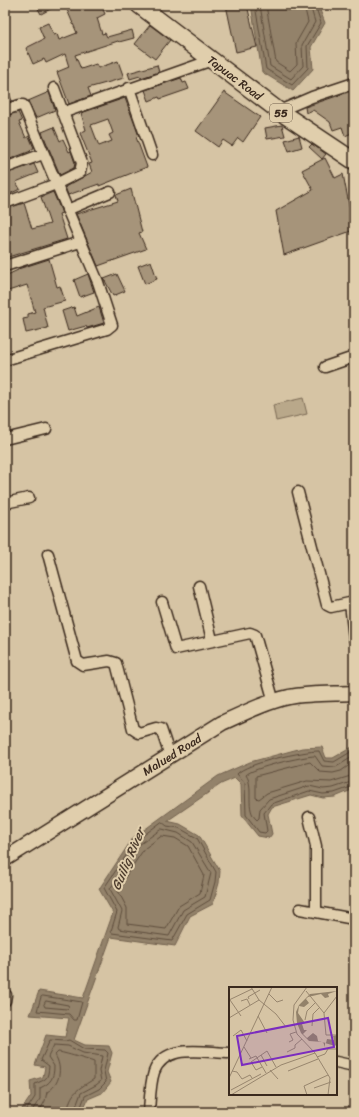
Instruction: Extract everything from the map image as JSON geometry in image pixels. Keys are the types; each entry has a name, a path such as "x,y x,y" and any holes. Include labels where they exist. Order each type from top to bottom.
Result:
{"main road":[{"name":"Tapuac Road","path":"139,5 279,111 354,161"}],"street":[{"path":"62,113 129,88 212,60"},
{"path":"279,111 312,97 354,83"},
{"path":"5,203 78,174 82,168 82,163 62,113 54,88"},
{"path":"129,88 152,155"},
{"path":"5,110 23,105 98,282 112,322 110,327 5,360"},
{"path":"5,168 43,154"},
{"path":"67,210 110,192"},
{"path":"5,266 80,242"},
{"path":"325,367 354,357"},
{"path":"5,439 46,429"},
{"path":"298,492 327,605 331,607 352,603 354,639"},
{"path":"5,503 30,498"},
{"path":"48,554 77,661 83,665 109,661 116,663 133,729 139,733 156,728 161,729 170,756"},
{"path":"199,586 212,640"},
{"path":"162,602 176,649 250,633 256,636 274,702"},
{"name":"Malued Road","path":"5,860 222,723 274,702 308,695 354,693"},
{"path":"309,818 316,846 316,912"},
{"path":"300,909 354,920"},
{"path":"149,1112 154,1071 163,1057 177,1052 229,1053"},
{"path":"337,1062 354,1066"}],"shaded area":[{"path":"303,398 307,414 276,421 273,405"}],"water":[{"path":"251,5 318,5 325,23 311,47 313,69 293,91 262,72"},
{"name":"Guilig River","path":"354,746 354,789 335,797 323,798 311,795 272,807 268,814 272,834 269,838 258,836 242,816 241,784 235,778 221,784 167,821 180,824 199,835 220,871 219,883 213,904 190,916 175,946 111,937 74,1040 85,1045 109,1046 112,1053 107,1072 111,1082 102,1093 88,1099 82,1112 20,1112 31,1096 30,1081 43,1077 45,1067 35,1065 46,1035 65,1037 69,1018 30,1015 39,991 83,998 113,913 99,889 133,838 218,776 250,762 302,748 322,747 326,758 333,758"}],"building":[{"path":"36,5 58,5 41,14"},
{"path":"65,5 101,5 105,14 97,18 102,34 105,33 107,37 132,30 134,38 118,41 75,55 81,69 96,64 98,68 118,61 124,78 88,88 91,96 69,104 57,72 69,67 65,54 46,63 44,59 33,64 26,48 44,39 39,27 48,23 54,35 57,34 59,40 77,33"},
{"path":"226,5 247,5 257,47 236,52"},
{"path":"150,25 170,40 155,59 135,44"},
{"path":"157,65 159,72 141,78 140,76 130,79 128,73"},
{"path":"181,78 183,83 186,82 189,89 160,99 159,97 149,101 145,90"},
{"path":"5,83 12,101 5,103"},
{"path":"354,90 354,132 345,136 342,127 333,130 330,122 313,110 306,113 305,107"},
{"path":"49,92 55,110 36,118 28,101"},
{"path":"224,92 260,117 243,142 238,138 232,146 223,140 218,147 196,131"},
{"path":"125,98 139,136 136,137 147,167 99,186 99,184 68,195 65,187 92,172 89,164 92,163 80,133 86,130 81,113","holes":["108,119 113,133 109,135 112,141 99,146 91,125"]},
{"path":"18,112 22,121 19,122 26,138 29,136 34,148 30,150 31,151 5,161 5,116"},
{"path":"282,125 285,136 267,139 265,128"},
{"path":"54,127 60,141 63,139 69,152 71,151 75,163 74,168 60,175 42,132"},
{"path":"299,136 302,147 289,151 285,140"},
{"path":"312,144 326,154 322,159 309,147"},
{"path":"325,158 335,178 343,174 354,230 284,255 276,211 313,190 302,170"},
{"path":"34,164 38,173 16,182 20,189 5,196 5,174"},
{"path":"131,189 142,232 139,233 146,249 98,266 76,214 118,201 116,195"},
{"path":"53,192 62,213 59,214 67,239 8,257 5,247 5,209 24,203 32,229 50,224 41,197"},
{"path":"49,259 57,287 60,286 65,301 43,307 48,328 26,333 23,319 28,318 28,314 35,312 27,285 5,292 5,276 18,269"},
{"path":"151,261 157,279 145,284 138,266"},
{"path":"88,274 94,292 80,297 74,280"},
{"path":"117,274 125,291 113,296 104,279"},
{"path":"74,307 77,316 99,307 104,323 68,331 62,311"}]}
